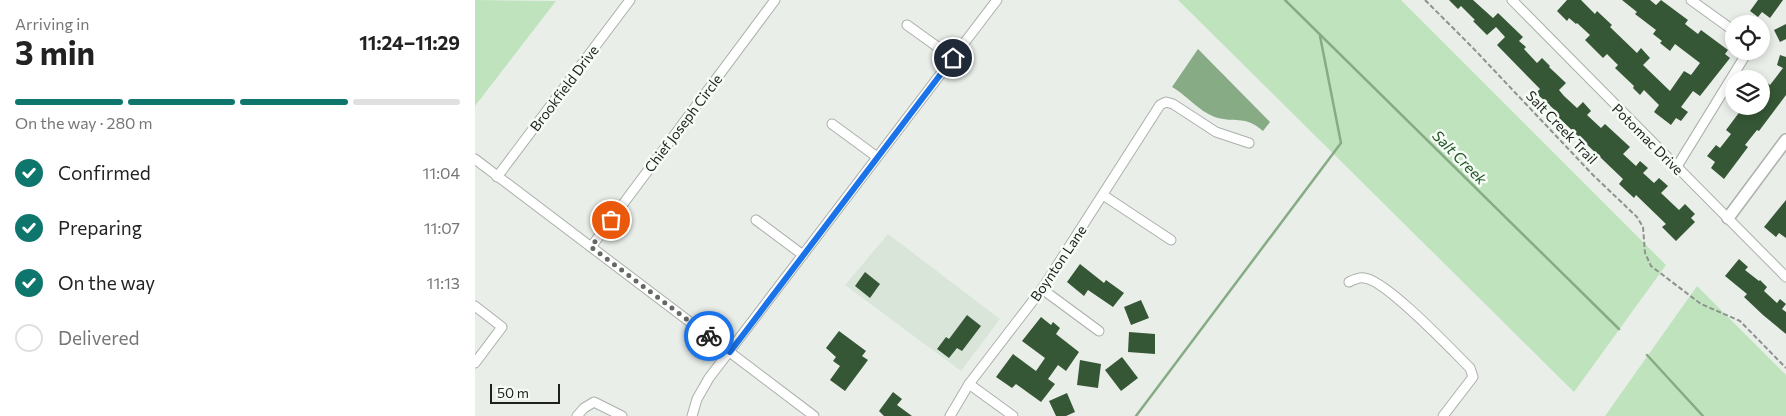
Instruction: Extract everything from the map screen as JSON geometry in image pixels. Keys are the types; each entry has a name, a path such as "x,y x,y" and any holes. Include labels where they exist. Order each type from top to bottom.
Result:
{"street":[{"name":"Brookfield Drive","path":"497,177 630,0"},
{"name":"Chief Joseph Circle","path":"591,247 775,0"},
{"path":"692,416 702,388 997,0"},
{"name":"Potomac Drive","path":"1512,0 1786,278"},
{"path":"1691,0 1725,25"},
{"path":"907,25 953,58"},
{"path":"1676,168 1742,60"},
{"name":"Boynton Lane","path":"950,416 969,384 1042,289 1160,105 1166,102 1173,104 1216,132 1249,143"},
{"path":"832,124 877,157"},
{"path":"1728,218 1786,140"},
{"path":"475,160 814,416"},
{"path":"1103,195 1171,240"},
{"path":"756,220 803,255"},
{"path":"1349,282 1363,277 1373,280 1415,314 1470,368 1473,377 1443,416"},
{"path":"1042,289 1099,331"},
{"path":"475,306 502,326 475,363"},
{"path":"969,384 1013,416"},
{"path":"577,416 583,408 594,402 623,416"}],"path":[{"name":"Salt Creek Trail","path":"1425,0 1593,175 1637,217 1643,226 1645,253 1651,266 1701,304 1740,321 1786,368"}],"shaded area":[{"path":"475,0 556,1 475,106"},
{"path":"1178,0 1401,0 1666,265 1574,392"},
{"path":"1198,49 1270,122 1263,131 1246,121 1212,116 1172,87"},
{"path":"888,234 1000,319 961,371 845,285"},
{"path":"1697,286 1786,375 1786,416 1605,416"}],"building":[{"path":"1449,0 1473,0 1493,18 1498,13 1523,37 1519,41 1526,47 1524,49 1537,63 1542,58 1566,83 1559,90 1564,96 1577,108 1583,102 1591,111 1587,115 1601,128 1605,124 1630,147 1623,154 1636,166 1640,161 1648,168 1643,173 1654,183 1659,178 1668,186 1661,193 1679,210 1685,204 1695,214 1691,218 1695,222 1676,241 1662,227 1666,224 1636,195 1634,198 1619,184 1623,179 1555,114 1557,112 1536,93 1540,89 1497,45 1505,37 1496,27 1487,35 1461,6 1458,9"},
{"path":"1567,0 1581,0 1595,14 1597,11 1612,25 1610,27 1637,53 1641,48 1650,58 1643,65 1670,91 1684,71 1691,75 1700,63 1675,44 1670,51 1660,43 1662,41 1653,34 1656,30 1635,14 1637,12 1622,0 1650,0 1656,5 1661,0 1688,20 1685,24 1698,34 1701,30 1725,48 1725,60 1728,60 1700,96 1693,91 1681,107 1688,112 1681,121 1676,118 1671,125 1654,112 1659,105 1644,90 1640,95 1633,88 1634,86 1615,68 1618,65 1607,54 1603,58 1585,40 1590,35 1569,18 1567,21 1557,11"},
{"path":"1758,0 1783,0 1770,18 1770,15 1762,12 1760,15 1755,15 1750,11"},
{"path":"1786,24 1786,39 1780,42 1774,30"},
{"path":"1780,55 1786,57 1786,95 1759,131 1757,130 1745,145 1748,147 1724,179 1711,168 1715,162 1707,156 1716,145 1720,148 1731,134 1726,130 1737,115 1770,115 1770,85 1783,68 1777,65"},
{"path":"1786,200 1786,238 1779,233 1776,237 1764,227"},
{"path":"1739,259 1748,267 1745,270 1767,287 1764,291 1777,303 1780,299 1786,304 1782,309 1786,312 1786,334 1744,297 1747,294 1725,276"},
{"path":"1080,264 1104,283 1106,280 1124,293 1113,307 1088,290 1084,296 1067,282"},
{"path":"865,272 880,284 870,298 855,286"},
{"path":"1141,300 1149,318 1131,325 1124,307"},
{"path":"967,315 981,326 962,351 957,348 949,358 937,349 946,337 949,339"},
{"path":"1041,317 1051,325 1053,322 1060,328 1056,334 1079,352 1066,371 1058,365 1048,379 1055,384 1041,402 1016,384 1012,388 996,377 1013,354 1036,371 1045,358 1022,341"},
{"path":"839,331 866,351 862,356 868,360 845,391 830,380 840,366 833,361 836,357 826,348"},
{"path":"1129,332 1155,334 1155,354 1128,352"},
{"path":"1122,357 1138,378 1121,391 1105,370"},
{"path":"1080,360 1101,364 1098,388 1077,385"},
{"path":"893,392 902,399 897,405 912,416 884,416 879,411"},
{"path":"1067,393 1075,412 1066,416 1056,416 1049,401"}],"waterway":[{"name":"Salt Creek","path":"1285,0 1619,329"},
{"path":"1136,416 1341,143 1320,36"},
{"name":"Salt Creek","path":"1647,355 1703,416"}],"way so far":[{"path":"611,220 591,247 709,336"}],"route":[{"path":"709,336 730,352 953,58"}]}
